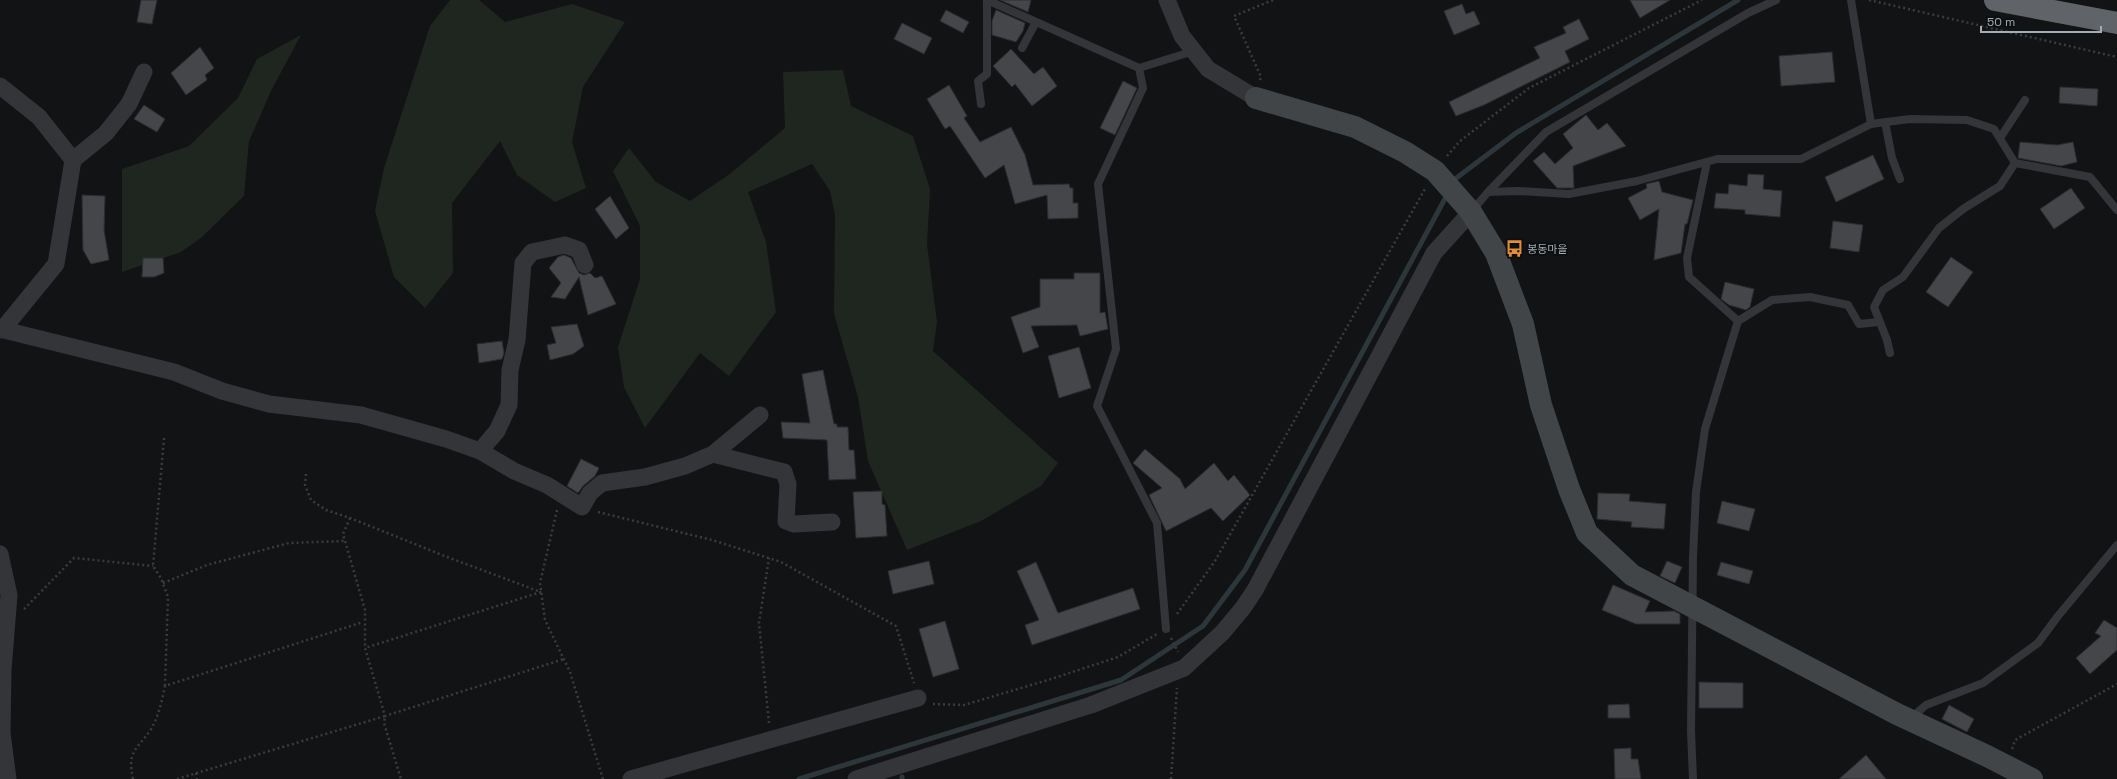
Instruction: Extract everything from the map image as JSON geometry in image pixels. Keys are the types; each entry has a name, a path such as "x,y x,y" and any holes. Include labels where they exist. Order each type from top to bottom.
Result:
{"highway":[{"path":"1995,0 2117,23"}],"street":[{"path":"1166,0 1182,36 1208,69 1256,98 1355,127 1406,152 1435,171 1471,212 1496,252 1523,324 1541,405 1568,489 1587,533 1632,575 1909,720 2032,779"},
{"path":"144,72 129,104 110,127 74,160 56,264 1,329 174,372 222,391 269,404 361,415 405,426 480,451 514,471 546,485 582,507 590,493 602,483 645,477 685,466 713,454 760,415"},
{"path":"0,86 39,117 74,160"},
{"path":"856,779 1092,705 1182,663 1222,633 1243,608 1255,590 1434,253 1471,212"},
{"path":"480,451 497,431 509,405 510,370 519,326 523,263 532,252 565,245 579,250 584,265"},
{"path":"713,454 784,472 788,484 786,521 794,524 832,522"},
{"path":"0,554 9,595 3,670 2,733 8,779"},
{"path":"630,779 918,698"}],"lane":[{"path":"982,104 978,81 986,74 987,0 1139,68 1194,51"},
{"path":"1471,212 1488,192 1546,132 1748,13 1776,0"},
{"path":"1851,0 1871,124"},
{"path":"1022,48 1036,22"},
{"path":"1139,68 1143,88 1098,184 1116,349 1097,406 1157,523 1166,629"},
{"path":"2000,138 2025,100"},
{"path":"1488,192 1518,190 1569,194 1636,181 1717,159 1800,159 1871,124 1910,119 1967,120 1994,129 2015,162 2090,177 2117,210"},
{"path":"1885,122 1892,158 1900,179"},
{"path":"1707,162 1687,258 1689,277 1738,321"},
{"path":"1890,353 1874,308 1883,290 1903,277 1939,228 1963,208 2000,186 2015,162"},
{"path":"1694,779 1692,732 1692,557 1696,492 1705,429 1738,321 1772,300 1810,297 1848,305 1859,324 1879,322"},
{"path":"1909,720 1926,705 1983,683 2038,643 2058,616 2117,545"}],"path":[{"path":"1256,98 1261,77 1234,16 1273,0"},
{"path":"1869,0 2117,57"},
{"path":"133,779 132,757 137,744 150,731 161,705 165,686 168,597 163,583 154,566 164,438"},
{"path":"306,474 305,485 311,500 326,510 350,518 447,558 541,592"},
{"path":"561,494 540,583 545,620 570,672 603,779"},
{"path":"582,507 595,512 712,540 781,562 896,626 920,704 964,705 1048,680 1118,657 1166,629"},
{"path":"350,518 343,534 364,610 363,622 365,648 385,716 384,723 401,779"},
{"path":"163,583 207,564 290,543 345,540"},
{"path":"7,622 29,606 74,558 154,566"},
{"path":"769,558 759,624 771,739"},
{"path":"365,648 541,592"},
{"path":"165,686 363,622"},
{"path":"1170,637 1182,663 1176,690 1171,779"},
{"path":"178,779 385,716 564,659"},
{"path":"2005,765 2015,740 2117,684"},
{"path":"196,773 198,779"}],"shaded area":[{"path":"450,0 479,0 505,22 572,4 625,22 583,87 572,142 586,188 555,202 517,175 500,141 452,203 453,273 425,308 394,277 375,211 384,168 430,26"},
{"path":"301,35 272,89 249,141 244,196 202,237 181,252 122,272 122,169 189,146 238,98 257,59"},
{"path":"843,70 851,106 913,136 930,189 927,244 937,322 933,351 1058,463 1041,486 981,521 907,550 868,461 858,397 834,314 835,215 830,191 812,164 748,192 766,242 776,312 729,376 700,353 645,428 624,387 618,347 640,279 640,226 613,171 629,148 656,182 690,201 731,173 785,128 783,72"}],"building":[{"path":"141,0 157,0 152,24 137,22"},
{"path":"1000,0 1031,0 1028,12"},
{"path":"1630,0 1670,0 1640,18"},
{"path":"1462,4 1466,14 1474,11 1480,24 1454,35 1444,11"},
{"path":"946,10 969,22 963,33 940,21"},
{"path":"996,10 1025,23 1023,31 1016,42 992,35 992,21"},
{"path":"1579,19 1589,39 1565,51 1570,62 1484,105 1456,116 1449,102 1540,58 1534,47 1566,33 1563,27"},
{"path":"902,23 932,38 924,54 894,39"},
{"path":"200,47 214,68 205,75 207,80 186,95 171,73"},
{"path":"1011,49 1034,74 1043,67 1057,86 1032,106 1015,84 1012,87 993,66"},
{"path":"1832,52 1835,82 1781,86 1779,56"},
{"path":"1123,81 1137,88 1115,135 1100,128"},
{"path":"949,85 967,116 964,118 980,142 1011,127 1025,155 1033,185 1069,184 1070,188 1073,188 1073,203 1078,203 1078,218 1048,219 1047,195 1015,204 1004,165 985,178 950,126 945,129 927,99"},
{"path":"2060,87 2098,89 2097,106 2059,103"},
{"path":"144,105 165,119 157,132 134,119"},
{"path":"1586,115 1598,130 1607,123 1626,146 1573,166 1574,188 1557,188 1533,161 1544,152 1555,164 1573,148 1563,134"},
{"path":"2020,142 2057,145 2073,142 2077,162 2061,166 2018,158"},
{"path":"1873,155 1884,179 1836,202 1825,177"},
{"path":"1748,174 1764,175 1763,189 1782,191 1780,217 1745,214 1745,210 1714,208 1716,193 1728,194 1729,184 1747,186"},
{"path":"1659,181 1662,192 1693,200 1687,224 1685,224 1681,253 1654,260 1659,209 1640,220 1628,198 1647,188 1646,184"},
{"path":"2071,188 2085,208 2054,229 2040,209"},
{"path":"82,195 105,196 104,230 109,260 91,264 83,250"},
{"path":"610,196 629,228 616,239 595,209"},
{"path":"1833,221 1863,225 1859,252 1830,248"},
{"path":"564,255 571,258 579,273 584,275 590,273 595,278 602,276 616,304 588,315 579,277 565,299 551,297 561,283 549,268 558,257"},
{"path":"1951,257 1973,272 1948,307 1926,292"},
{"path":"143,258 163,258 164,273 154,277 142,277"},
{"path":"1074,273 1100,273 1100,313 1105,312 1108,329 1080,336 1077,325 1031,326 1039,347 1023,353 1011,317 1040,307 1040,279 1074,279"},
{"path":"1725,282 1754,289 1750,307 1746,310 1729,305 1721,299"},
{"path":"577,324 584,346 573,354 550,360 547,345 556,343 551,327"},
{"path":"502,341 504,353 502,359 479,363 477,344"},
{"path":"1079,347 1091,388 1059,398 1048,356"},
{"path":"823,370 834,424 837,424 837,427 848,427 849,450 854,450 856,479 829,480 827,440 783,438 781,422 810,423 802,374"},
{"path":"1145,449 1180,479 1185,489 1214,463 1228,481 1234,475 1250,495 1223,521 1211,508 1166,531 1149,495 1162,488 1133,463"},
{"path":"581,459 599,468 595,476 583,486 578,493 567,486"},
{"path":"882,491 882,504 885,505 887,536 856,538 853,492"},
{"path":"1598,493 1630,494 1629,501 1666,504 1664,529 1631,527 1632,522 1597,519"},
{"path":"1722,501 1755,509 1749,531 1717,523"},
{"path":"929,561 934,584 893,594 888,571"},
{"path":"1667,561 1682,567 1675,583 1660,576"},
{"path":"1036,562 1058,613 1133,588 1140,609 1032,645 1025,625 1039,620 1017,571"},
{"path":"1721,562 1753,571 1749,584 1717,575"},
{"path":"1613,585 1650,601 1645,612 1674,611 1680,614 1680,624 1636,624 1602,610"},
{"path":"2104,620 2117,628 2117,650 2090,674 2076,658 2101,636 2095,633"},
{"path":"945,621 959,669 933,677 919,629"},
{"path":"1699,682 1743,683 1743,708 1699,708"},
{"path":"1629,704 1630,718 1608,718 1608,705"},
{"path":"1949,705 1974,719 1967,732 1942,719"},
{"path":"1631,748 1631,759 1638,759 1641,779 1615,779 1614,749"},
{"path":"1866,755 1886,779 1839,779"}],"waterway":[{"path":"1452,184 1455,179 1516,133 1738,0"},
{"path":"799,779 1121,680 1203,626 1245,570 1448,193"}],"place":[{"name":"봉동마을","path":"1514,249"}]}
